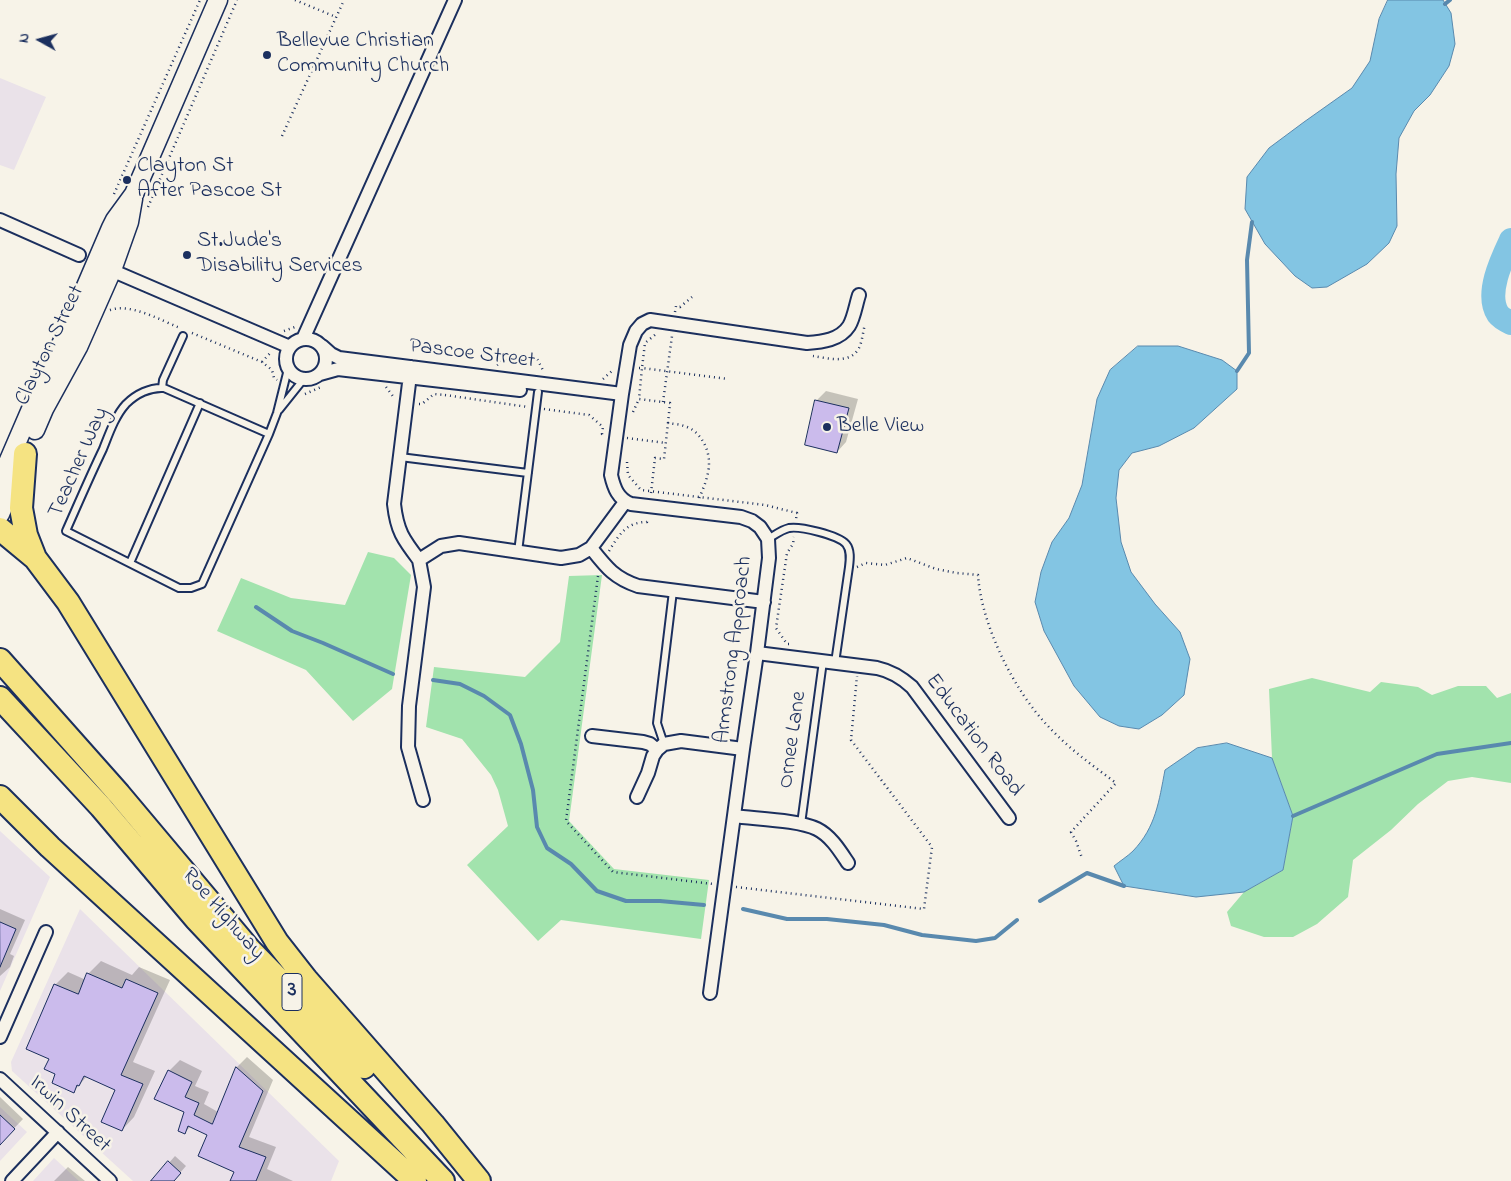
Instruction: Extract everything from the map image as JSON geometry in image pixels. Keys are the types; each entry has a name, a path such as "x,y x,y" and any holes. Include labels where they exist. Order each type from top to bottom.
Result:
{"highway":[{"path":"25,454 21,508 26,535 35,558"},
{"path":"0,529 35,558 68,602 277,942 306,979 433,1124 479,1181"},
{"name":"Roe Highway","path":"0,660 119,794 250,950 475,1181"},
{"name":"Roe Highway","path":"0,698 101,807 196,919 443,1181"},
{"path":"0,797 72,867 415,1181"}],"main road":[{"name":"Clayton Street","path":"0,481 115,220 134,194 218,0"},
{"name":"Clayton Street","path":"0,514 44,409 78,348 109,277 129,222 134,194"}],"street":[{"path":"303,339 455,0"},
{"path":"0,220 79,255"},
{"path":"95,263 109,277 288,350"},
{"path":"419,560 441,546 459,543 561,558 579,555 592,548 625,502 613,486 612,475 630,345 642,324 650,320 806,344 825,342 840,335 849,325 859,295"},
{"path":"303,339 310,339 322,346 326,359 323,379 303,380 297,378 288,369 286,358 288,350 303,339"},
{"name":"Pascoe Street","path":"322,346 331,354 340,358 410,372 538,392 622,398"},
{"name":"Pascoe Street","path":"323,379 338,368 410,372 622,398"},
{"path":"410,372 394,504 396,523 403,539 419,560 424,587 409,706 408,747 423,800"},
{"name":"Armstrong Approach","path":"625,502 741,517 752,521 760,527 768,540 769,558 764,602 710,993"},
{"path":"592,548 607,568 623,582 638,586 764,602"},
{"name":"Education Road","path":"757,653 877,668 894,673 912,686 1009,818"},
{"path":"592,736 644,742 661,747"},
{"path":"637,797 648,773 653,756 661,747 681,741 743,749"},
{"path":"734,816 801,824 817,829 834,843 848,864"},
{"path":"0,1037 46,932"},
{"name":"Irwin Street","path":"0,1079 110,1181"},
{"path":"12,1181 58,1132"}],"lane":[{"path":"183,333 163,380 162,388 269,434"},
{"name":"Teacher Way","path":"162,388 143,392 125,405 113,426 66,531 179,588 190,588 202,584 269,434 277,413 288,369"},
{"path":"277,413 303,380"},
{"path":"518,552 538,392"},
{"path":"130,564 200,403"},
{"path":"400,457 528,473"},
{"path":"768,540 777,533 795,528"},
{"name":"Ornee Lane","path":"795,528 828,534 838,538 846,544 850,554 801,824"},
{"path":"661,747 657,723 672,590"}],"path":[{"path":"147,210 237,0"},
{"path":"295,0 336,17"},
{"path":"282,136 344,0"},
{"path":"108,311 115,308 131,308 183,333"},
{"path":"282,332 300,323"},
{"path":"192,334 262,362 272,370 274,378 284,385"},
{"path":"632,416 639,399 646,343 656,334 672,335 663,402"},
{"path":"642,368 728,378"},
{"path":"302,395 323,379"},
{"path":"384,384 398,402 422,404 434,394 445,396"},
{"path":"639,399 670,403 664,459 655,458 647,522 639,522 622,530 599,565 566,821 613,872 924,909 932,847 851,740 858,666"},
{"path":"668,423 685,426 697,433 704,444 709,462 705,484 693,512"},
{"path":"626,438 627,433"},
{"path":"626,456 628,475 641,490 765,505 797,513 793,544 787,553 776,628 787,644 797,645"},
{"path":"849,567 856,568 866,563 885,565 907,558 936,569 957,574 978,575 979,589 988,624 1005,662 1026,700 1048,726 1071,748 1116,783 1071,832 1082,858"}],"shaded area":[{"path":"0,78 46,97 14,170 0,165"},
{"path":"0,831 50,877 0,991"},
{"path":"80,909 339,1161 331,1181 133,1181 12,1071 11,1062"},
{"path":"0,1107 27,1132 0,1161"},
{"path":"54,1158 79,1181 33,1181"}],"green space":[{"path":"368,552 394,558 411,575 392,689 353,721 306,670 217,631 241,578 291,598 345,605"},
{"path":"602,575 569,821 614,869 709,880 701,939 561,920 538,941 467,865 508,826 498,790 491,775 462,739 426,727 434,667 525,677 560,642 569,576"},
{"path":"1312,678 1370,692 1381,682 1418,687 1432,695 1458,686 1486,686 1497,698 1511,693 1511,783 1472,777 1448,781 1353,860 1348,897 1317,924 1293,937 1264,937 1231,926 1227,912 1244,892 1283,870 1293,816 1272,758 1269,689"}],"water":[{"path":"1388,0 1443,0 1451,13 1455,44 1449,66 1430,95 1414,111 1399,138 1396,174 1397,226 1389,243 1367,264 1327,287 1312,288 1295,276 1265,244 1245,209 1247,177 1269,148 1352,88 1370,61 1379,19"},
{"path":"1138,346 1178,346 1222,360 1237,371 1237,389 1194,428 1159,446 1132,453 1119,470 1116,498 1121,542 1131,572 1155,604 1180,632 1190,659 1184,695 1162,715 1139,729 1119,726 1100,717 1074,686 1044,631 1035,602 1041,572 1052,542 1069,518 1082,485 1097,399 1110,370"},
{"path":"1227,743 1272,758 1293,816 1283,870 1244,892 1196,897 1124,886 1114,866 1133,851 1147,833 1152,823 1161,792 1165,770 1197,748"}],"building":[{"name":"Belle View","path":"815,400 849,408 837,453 805,445"},
{"path":"0,922 16,929 0,967"},
{"path":"87,973 122,988 126,979 158,993 121,1075 143,1084 122,1131 101,1122 115,1090 84,1076 74,1093 52,1083 55,1074 44,1069 49,1059 26,1049 54,984 78,994"},
{"path":"236,1067 263,1091 239,1147 266,1157 256,1181 230,1181 234,1172 198,1156 207,1135 188,1126 185,1134 178,1131 184,1112 154,1099 168,1070 192,1082 185,1097 199,1103 194,1115 212,1124"},
{"path":"0,1115 15,1129 0,1145"},
{"path":"168,1161 181,1173 174,1181 151,1181"}],"waterway":[{"path":"1445,4 1450,0"},
{"path":"1237,371 1249,353 1247,260 1252,222"},
{"path":"1511,240 1496,277 1493,297 1494,306 1498,314 1511,323"},
{"path":"256,607 292,631 393,674"},
{"path":"433,680 460,684 484,696 510,715 521,744 533,790 537,827 547,848 571,864 597,891 626,901 660,901 704,905"},
{"path":"1293,816 1437,754 1511,743"},
{"path":"1040,901 1087,873 1124,886"},
{"path":"743,909 787,919 827,919 884,925 922,935 976,941 995,938 1017,920"}],"place":[{"name":"Bellevue Christian Community Church","path":"267,55"},
{"name":"Clayton St After Pascoe St","path":"127,180"},
{"name":"St.Jude's Disability Services","path":"187,255"},
{"name":"Belle View","path":"827,427"}]}
